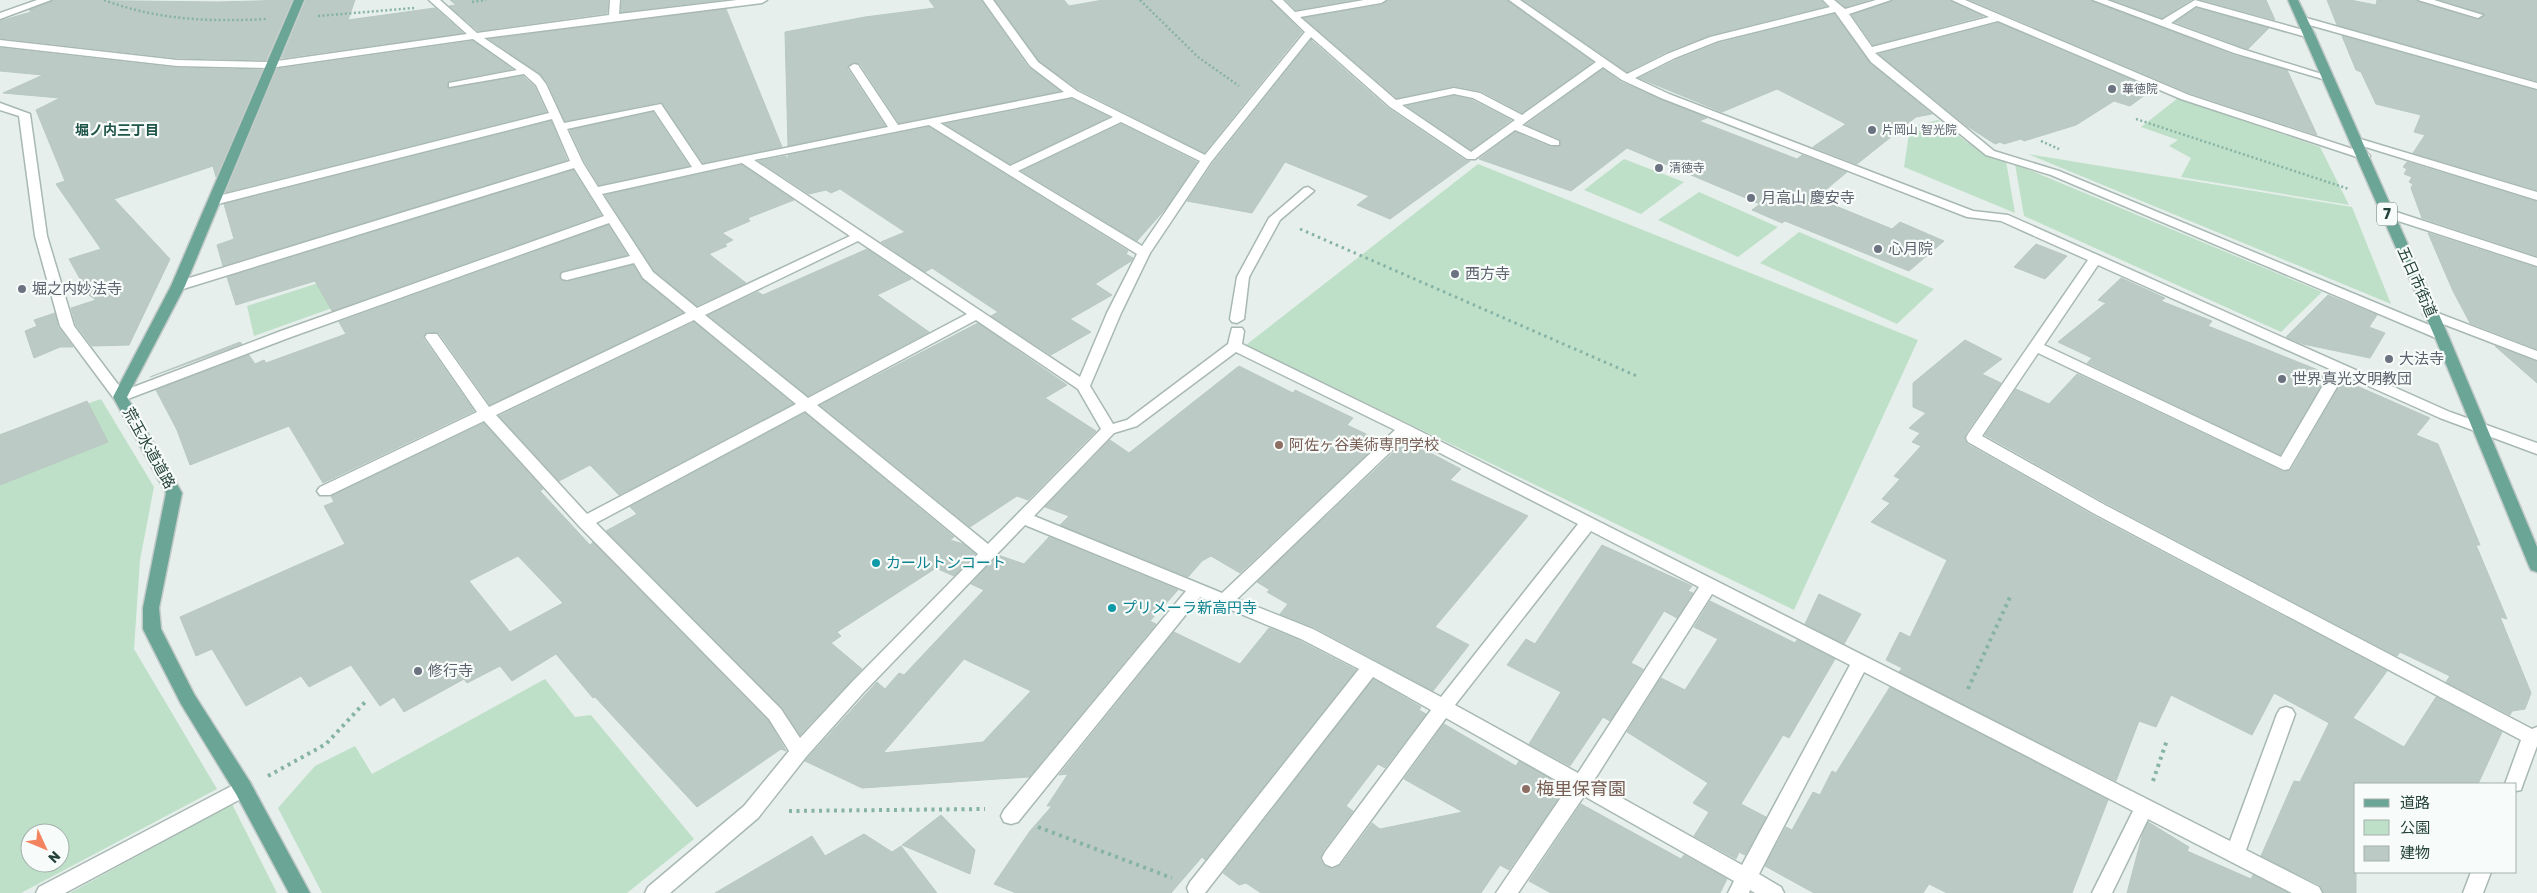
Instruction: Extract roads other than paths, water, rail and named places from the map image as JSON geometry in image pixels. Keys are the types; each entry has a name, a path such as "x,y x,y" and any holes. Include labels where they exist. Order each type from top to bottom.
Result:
{"main road":[{"name":"荒玉水道道路","path":"299,0 178,286 120,397 174,493 151,608 152,629 187,699 243,788 300,893"},
{"name":"五日市街道","path":"2293,0 2310,35 2326,78 2364,156 2430,314 2441,334 2537,566"}],"street":[{"path":"0,16 46,0"},
{"path":"614,18 615,0"},
{"path":"0,43 177,63 270,65 614,18 762,0"},
{"path":"988,0 1011,35 1034,64 1072,93 1207,160"},
{"path":"1277,0 1310,32 1394,104 1447,143 1471,156 1604,61"},
{"path":"1293,15 1381,0"},
{"path":"1514,0 1626,78 1665,96 1971,214 2004,218 2445,415 2537,448"},
{"path":"1828,0 1841,11 1875,60 1990,152 2054,173 2441,334"},
{"path":"1626,78 1671,56 1714,40 1886,0"},
{"path":"1957,0 2001,17 2185,97 2364,156"},
{"path":"2098,0 2238,51 2326,78"},
{"path":"2423,0 2478,15"},
{"path":"2163,24 2195,2 2310,35"},
{"path":"437,3 476,37 526,71 541,84 577,164 648,275 988,553"},
{"path":"1870,51 2001,17"},
{"path":"2303,20 2537,86"},
{"path":"1084,386 1114,313 1144,254 1207,160 1310,32"},
{"path":"854,67 894,128"},
{"path":"453,85 526,71"},
{"path":"1394,104 1454,91 1476,96 1555,143"},
{"path":"594,192 744,159 1072,93"},
{"path":"0,106 24,114 41,236 67,326 120,397 286,334 610,218"},
{"path":"214,201 558,121 657,106 699,169"},
{"path":"1010,170 1122,117"},
{"path":"932,122 1144,254"},
{"path":"2357,141 2537,196"},
{"path":"744,159 1084,386 1109,430"},
{"path":"178,286 577,164"},
{"path":"655,893 751,812 798,752 858,687 1109,430 1132,423 1237,332 1243,277 1275,218 1308,191"},
{"path":"2387,213 2537,262"},
{"path":"325,491 859,236"},
{"path":"568,276 637,258"},
{"path":"2095,259 1973,438 2099,509 2534,736 2514,783"},
{"path":"2430,314 2537,356"},
{"path":"586,522 976,315"},
{"path":"1237,332 1405,430 2312,893"},
{"path":"432,337 486,414 586,522 774,714 798,752"},
{"path":"2035,346 2284,464 2340,369"},
{"path":"1225,600 1405,430"},
{"path":"1023,518 1307,634 1370,667 1580,786 1742,885 1774,893"},
{"path":"1332,858 1443,708 1588,523"},
{"path":"1506,893 1580,786 1709,585"},
{"path":"1011,816 1197,589"},
{"path":"1742,885 1860,663"},
{"path":"1197,888 1370,667"},
{"path":"2235,854 2286,714"},
{"path":"46,893 243,788"},
{"path":"2102,893 2144,808"},
{"path":"2473,893 2481,873"}],"place":[{"name":"華徳院","path":"2112,89"},
{"name":"片岡山 智光院","path":"1872,130"},
{"name":"清徳寺","path":"1659,168"},
{"name":"月高山 慶安寺","path":"1751,198"},
{"name":"心月院","path":"1878,249"},
{"name":"西方寺","path":"1455,274"},
{"name":"堀之内妙法寺","path":"22,289"},
{"name":"大法寺","path":"2389,359"},
{"name":"世界真光文明教団","path":"2282,379"},
{"name":"阿佐ヶ谷美術専門学校","path":"1279,445"},
{"name":"カールトンコート","path":"876,563"},
{"name":"プリメーラ新高円寺","path":"1112,608"},
{"name":"修行寺","path":"418,671"},
{"name":"梅里保育園","path":"1526,789"}],"district":[{"name":"堀ノ内三丁目","path":"117,130"}]}
